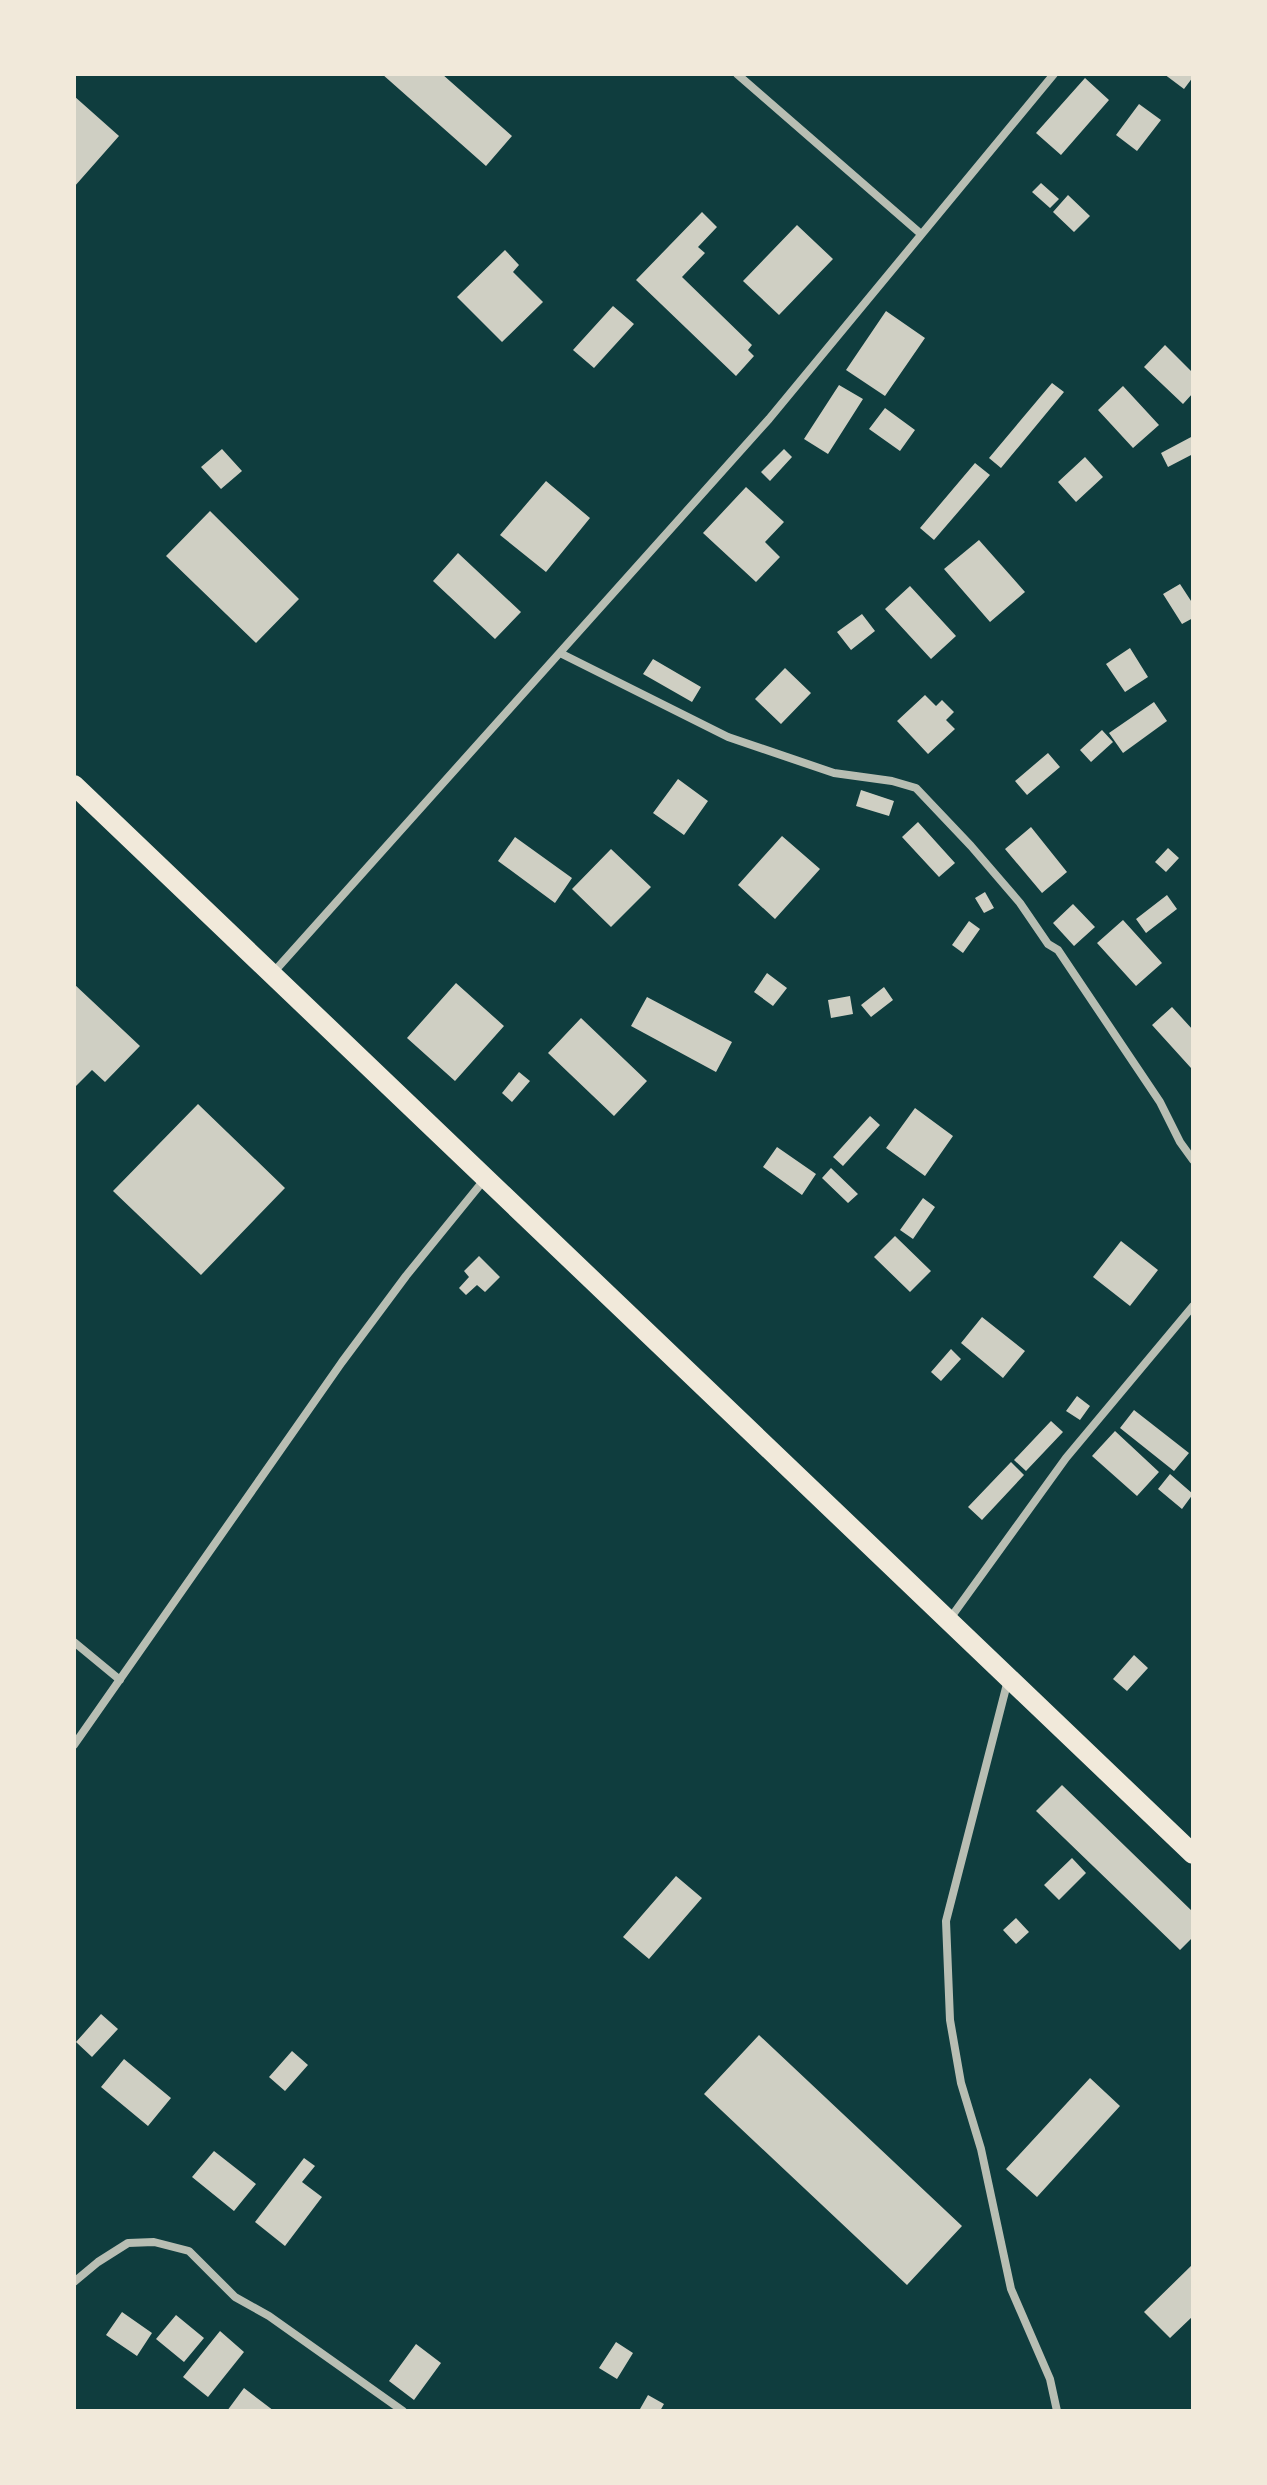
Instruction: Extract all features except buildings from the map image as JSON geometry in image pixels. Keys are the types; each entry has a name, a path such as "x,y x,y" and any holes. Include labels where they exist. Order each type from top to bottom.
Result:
{"main road":[{"path":"74,785 1193,1854"}],"street":[{"path":"737,74 921,234"},
{"path":"272,974 769,419 1054,74"},
{"path":"560,653 728,737 834,773 892,781 916,788 963,836 1020,903 1048,944 1058,950 1160,1102 1193,1160"},
{"path":"74,1745 351,1350 406,1276 485,1180"},
{"path":"949,1621 1066,1458 1193,1306"},
{"path":"74,1642 120,1680"},
{"path":"1008,1678 946,1921 950,2020 961,2083 981,2149 1011,2289 1050,2379 1057,2411"},
{"path":"74,2282 128,2243 154,2242 189,2251 235,2297 269,2316 403,2411"}]}
